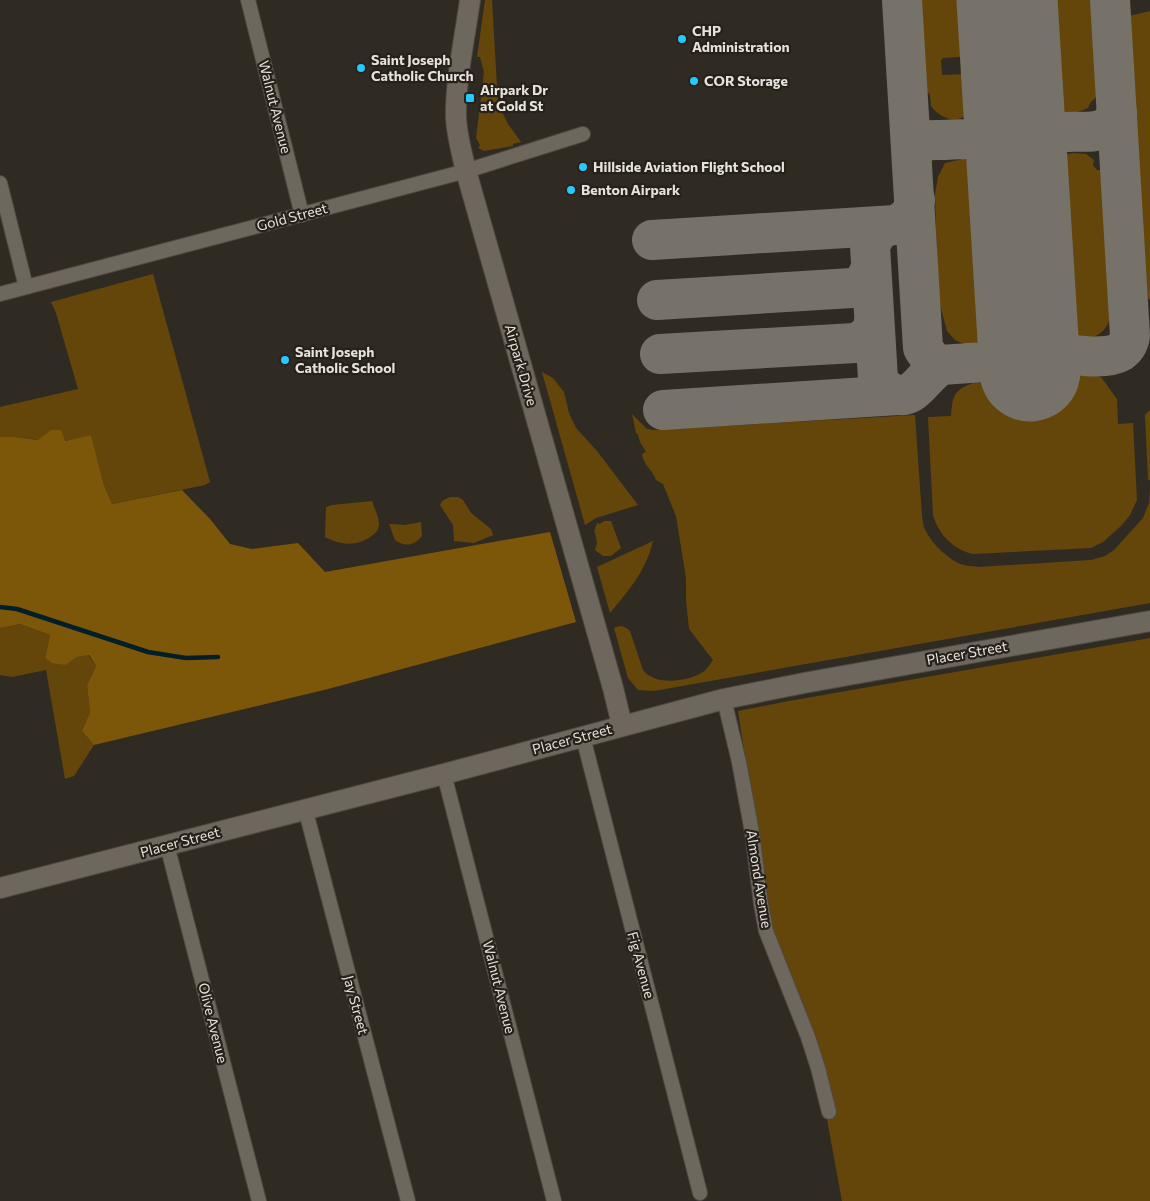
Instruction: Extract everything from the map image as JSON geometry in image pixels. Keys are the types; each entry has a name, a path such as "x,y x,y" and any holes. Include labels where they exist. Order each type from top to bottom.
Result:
{"main road":[{"name":"Airpark Drive","path":"470,0 456,106 458,136 466,171 611,679 622,725"},
{"name":"Placer Street","path":"0,888 305,808 444,774 724,699 804,683 1150,622"}],"street":[{"name":"Walnut Avenue","path":"248,0 302,215"},
{"name":"Gold Street","path":"0,294 466,171 582,134"},
{"path":"0,183 26,287"},
{"name":"Almond Avenue","path":"724,699 739,762 752,832 766,932 808,1037 829,1112"},
{"name":"Fig Avenue","path":"583,737 700,1193"},
{"name":"Walnut Avenue","path":"444,774 554,1201"},
{"name":"Jay Street","path":"305,808 408,1201"},
{"name":"Olive Avenue","path":"167,845 259,1201"}],"shaded area":[{"path":"485,0 492,0 498,104 508,124 521,142 513,144 513,146 484,151 478,148 480,145 476,138 484,72 480,57 477,57"},
{"path":"917,0 974,0 977,50 974,56 943,58 941,60 942,75 968,74 968,67 975,66 976,84 980,91 980,101 970,113 959,119 947,118 936,112 931,106 930,95 927,91 923,92"},
{"path":"1042,0 1099,0 1104,76 1100,77 1097,96 1088,108 1083,110 1073,113 1058,111 1050,103 1047,95 1043,54"},
{"path":"1150,11 1150,300 1139,291 1138,287 1121,18"},
{"path":"1074,153 1086,154 1094,160 1093,165 1097,170 1104,170 1104,182 1111,182 1118,308 1112,311 1109,322 1104,330 1090,338 1074,334 1060,319 1054,164 1062,156"},
{"path":"963,159 979,165 984,175 992,324 989,333 982,341 970,344 964,344 955,340 947,331 938,297 935,194 938,177 945,163"},
{"path":"153,274 210,482 205,485 112,504 104,485 91,435 63,441 0,437 0,407 78,389 56,313 51,302"},
{"path":"542,372 553,378 564,392 569,413 576,428 597,451 638,505 596,518 585,525"},
{"path":"1093,375 1101,377 1117,399 1118,424 1133,423 1137,500 1130,515 1121,526 1103,542 1091,548 973,554 953,545 939,529 933,515 928,417 951,416 955,395 961,389 973,383"},
{"path":"1150,410 1150,480 1148,480 1145,415"},
{"path":"632,414 647,429 653,430 915,415 924,528 931,540 943,553 956,562 968,566 979,567 1091,560 1105,556 1114,550 1143,518 1149,503 1150,489 1150,603 654,691 638,690 628,678 614,628 619,626 623,626 630,631 643,670 655,678 672,681 689,678 703,672 713,660 689,629 686,578 676,516 663,484 656,480 644,461 642,454 646,452 636,433"},
{"path":"51,430 61,430 65,441 91,435 104,485 112,504 182,490 210,519 230,544 252,549 298,543 325,572 550,532 576,622 328,689 94,745 82,731 90,712 87,685 96,666 89,655 77,657 66,665 52,663 45,658 50,635 20,624 0,628 0,437 38,440"},
{"path":"450,497 458,497 463,500 471,513 491,529 493,535 474,543 454,541 453,525 440,505 442,501"},
{"path":"372,501 379,524 378,530 374,534 362,541 350,544 337,542 325,537 326,507"},
{"path":"604,521 611,521 621,548 611,556 603,556 595,550 597,543 594,532 597,523 600,524"},
{"path":"421,522 422,536 412,544 402,544 395,540 389,524 405,525"},
{"path":"653,541 641,571 610,613 597,567"},
{"path":"20,624 50,635 45,658 66,665 77,657 88,655 96,666 87,685 90,712 82,731 94,745 74,776 65,779 46,670 12,677 0,675 0,628"},
{"path":"1150,638 1150,1201 842,1201 826,1114 774,942 738,711"}],"waterway":[{"path":"0,607 17,609 148,652 186,658 218,657"}],"taxiway":[{"path":"902,0 923,348 931,360 941,365 984,362 1002,353"},
{"path":"1010,0 1015,82 1022,107 1029,117 1038,124 1050,130 1066,132"},
{"path":"1054,350 1078,355 1106,356 1120,352 1127,345 1130,336 1110,0"},
{"path":"1029,310 1021,184 1025,165 1034,150 1048,138 1066,132 1101,130 1109,125 1117,113"},
{"path":"912,156 920,144 930,140 968,139 983,142 996,150 1006,161 1014,185 1016,204"},
{"path":"652,240 895,225 909,216 915,200"},
{"path":"887,226 876,233 870,246 878,379 890,392 900,395 907,394 914,391 930,373 943,365"},
{"path":"657,300 852,288 864,281 871,268"},
{"path":"660,354 855,343 868,335 874,322"},
{"path":"663,410 898,395"}],"runway":[{"path":"1007,0 1030,371"}],"place":[{"name":"CHP Administration","path":"682,39"},
{"name":"Saint Joseph Catholic Church","path":"361,68"},
{"name":"COR Storage","path":"694,81"},
{"name":"Airpark Dr at Gold St","path":"470,98"},
{"name":"Hillside Aviation Flight School","path":"583,167"},
{"name":"Benton Airpark","path":"571,190"},
{"name":"Saint Joseph Catholic School","path":"285,360"}]}
